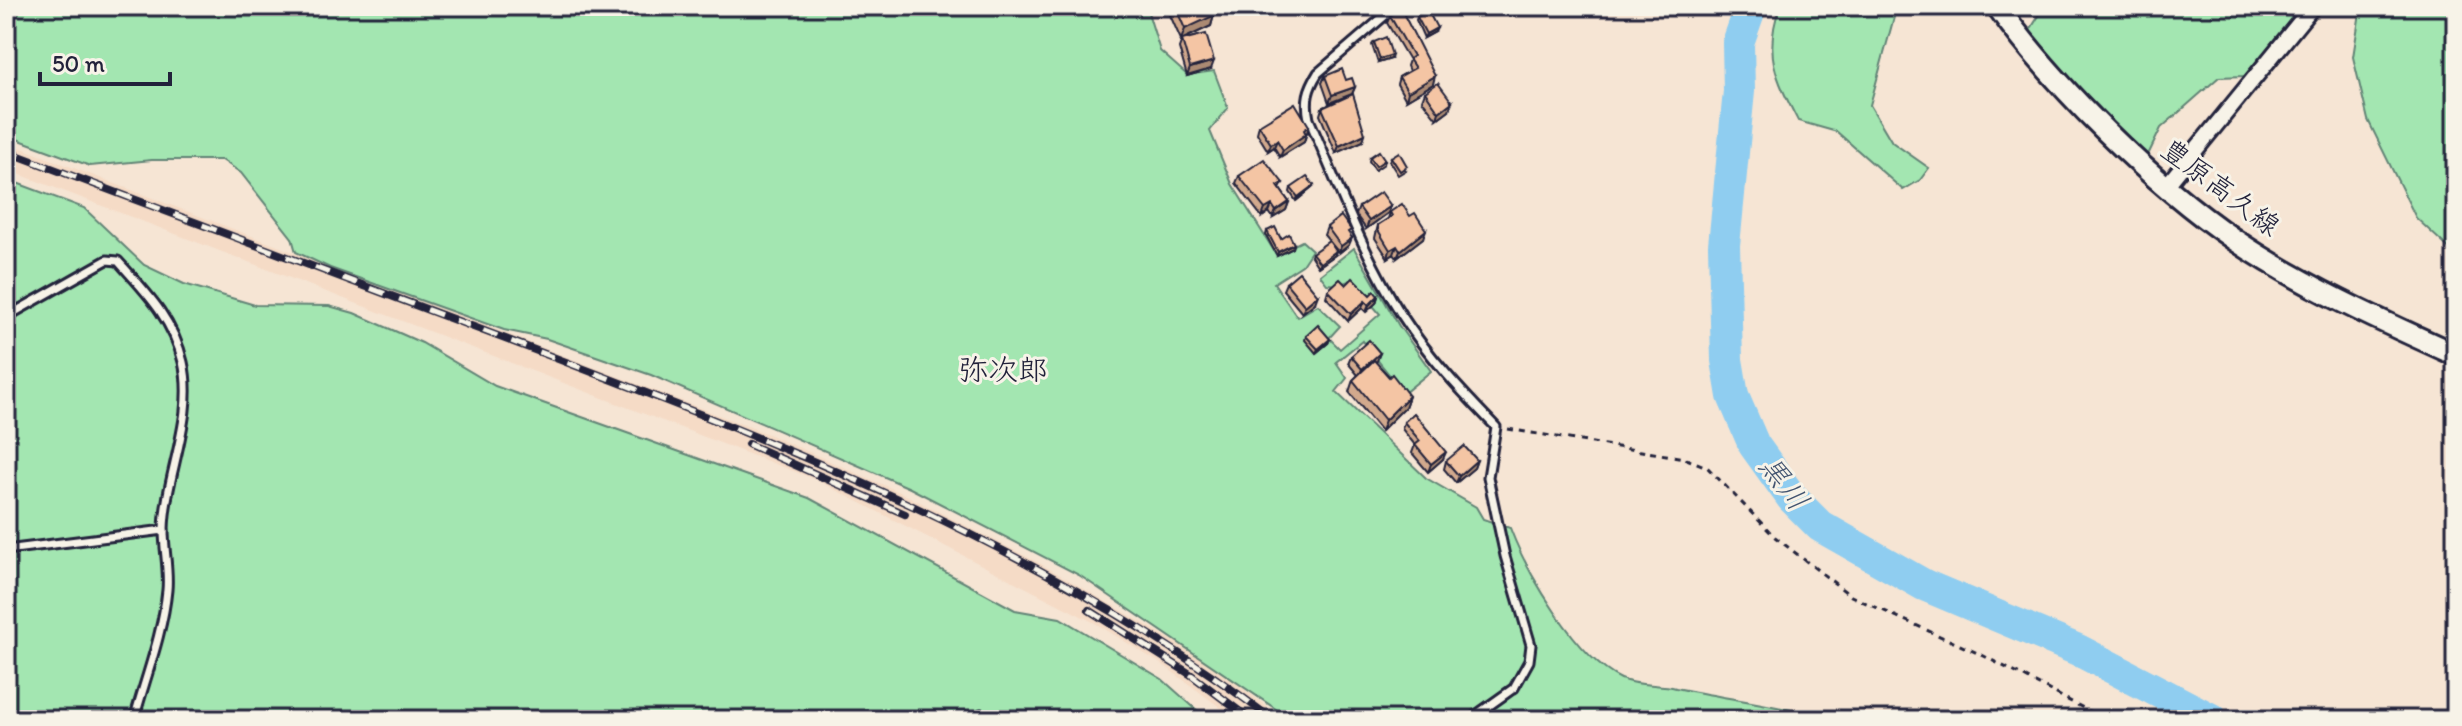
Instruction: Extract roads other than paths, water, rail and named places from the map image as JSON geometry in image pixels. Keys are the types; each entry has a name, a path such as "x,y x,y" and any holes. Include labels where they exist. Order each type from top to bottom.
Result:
{"main road":[{"name":"豊原高久線","path":"1997,6 2093,117 2167,185 2235,240 2376,318 2456,355"}],"street":[{"path":"2167,185 2313,6"}],"lane":[{"path":"1396,6 1318,73 1307,95 1309,119 1375,268 1401,314 1443,371 1496,427 1488,477 1531,645 1529,661 1514,688 1469,720"},
{"path":"6,317 107,260 118,261 163,312 184,364 185,397 164,530 168,556 167,594 134,720"},
{"path":"6,550 164,530"},
{"path":"975,720 981,714 985,720"}],"waterway":[{"name":"黒川","path":"1751,6 1738,43 1739,91 1724,245 1727,360 1733,396 1754,445 1792,498 1820,526 1924,585 2078,650 2213,720"}],"railway":[{"path":"6,151 720,422 913,506 1006,552 1098,603 1187,659 1273,720"},
{"path":"748,444 905,514"},
{"path":"1089,610 1190,674 1251,720"}],"district":[{"name":"弥次郎","path":"1003,370"}]}
